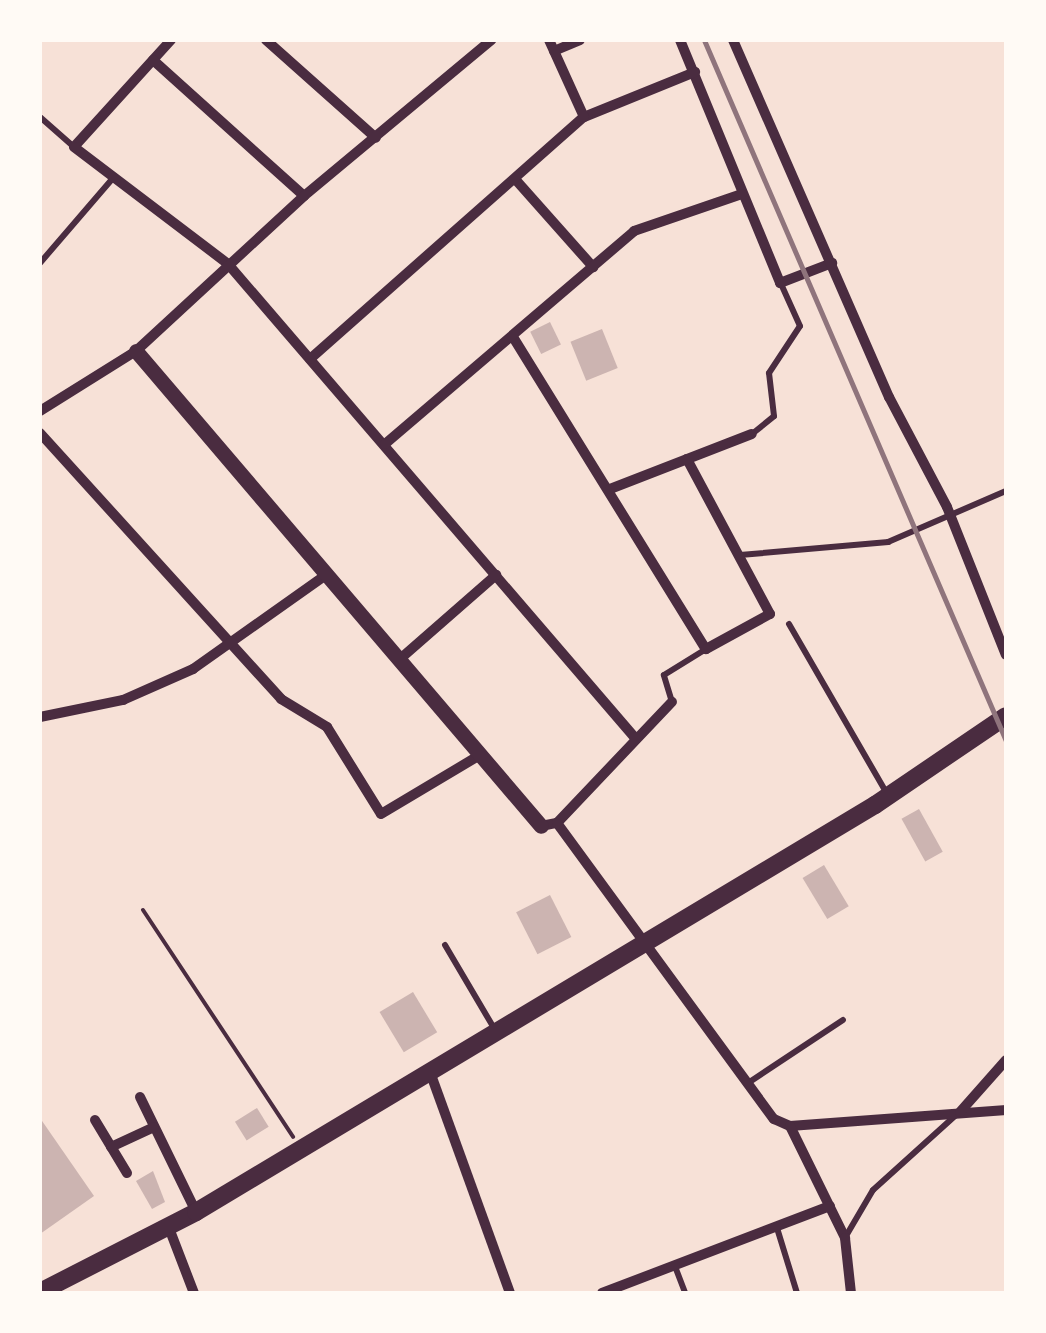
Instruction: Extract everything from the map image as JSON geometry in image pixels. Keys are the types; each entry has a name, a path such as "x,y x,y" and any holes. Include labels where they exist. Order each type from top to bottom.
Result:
{"main road":[{"path":"47,1291 196,1212 430,1072 888,796 980,738 1006,716"}],"street":[{"path":"171,40 74,147 228,264 636,739"},
{"path":"266,40 376,138"},
{"path":"40,411 136,351 304,196 491,40"},
{"path":"580,40 552,46 584,117"},
{"path":"680,40 742,194 784,281 826,265"},
{"path":"733,40 826,265 947,518 1006,655"},
{"path":"153,60 304,196"},
{"path":"310,359 584,117 695,72"},
{"path":"515,179 593,267"},
{"path":"385,444 634,231 742,194"},
{"path":"513,337 610,488 706,649 770,614 687,459"},
{"path":"136,351 480,756 549,825 774,1120 790,1126 1006,1110"},
{"path":"40,433 280,700 326,727 381,814 480,756"},
{"path":"610,488 752,434"},
{"path":"400,659 496,574"},
{"path":"40,717 122,700 232,646 326,575"},
{"path":"549,825 672,702"},
{"path":"959,1113 1006,1060"},
{"path":"430,1072 510,1293"},
{"path":"140,1097 196,1212"},
{"path":"94,1120 127,1173"},
{"path":"790,1126 845,1238 851,1293"},
{"path":"111,1147 154,1127"},
{"path":"602,1293 676,1269 830,1206"},
{"path":"168,1228 194,1293"}],"lane":[{"path":"40,117 74,147"},
{"path":"40,263 114,178"},
{"path":"752,434 774,416 768,374 800,326 784,281"},
{"path":"739,555 888,542 1006,491"},
{"path":"789,624 888,796"},
{"path":"672,702 664,675 706,649"},
{"path":"445,946 495,1030"},
{"path":"748,1084 843,1020"},
{"path":"845,1238 873,1190 959,1113"},
{"path":"777,1228 797,1293"},
{"path":"676,1269 684,1293"}],"path":[{"path":"143,910 301,1149"}],"building":[{"path":"550,322 561,344 541,354 530,332"},
{"path":"602,329 618,368 586,381 570,342"},
{"path":"919,809 943,852 925,862 902,819"},
{"path":"824,865 849,906 827,919 803,878"},
{"path":"550,895 571,937 537,954 516,912"},
{"path":"413,992 437,1032 404,1052 380,1012"},
{"path":"257,1108 269,1127 247,1140 235,1122"},
{"path":"40,1118 94,1196 40,1234"},
{"path":"153,1171 165,1202 152,1209 136,1181"}],"railway":[{"path":"704,40 1006,741"}]}
